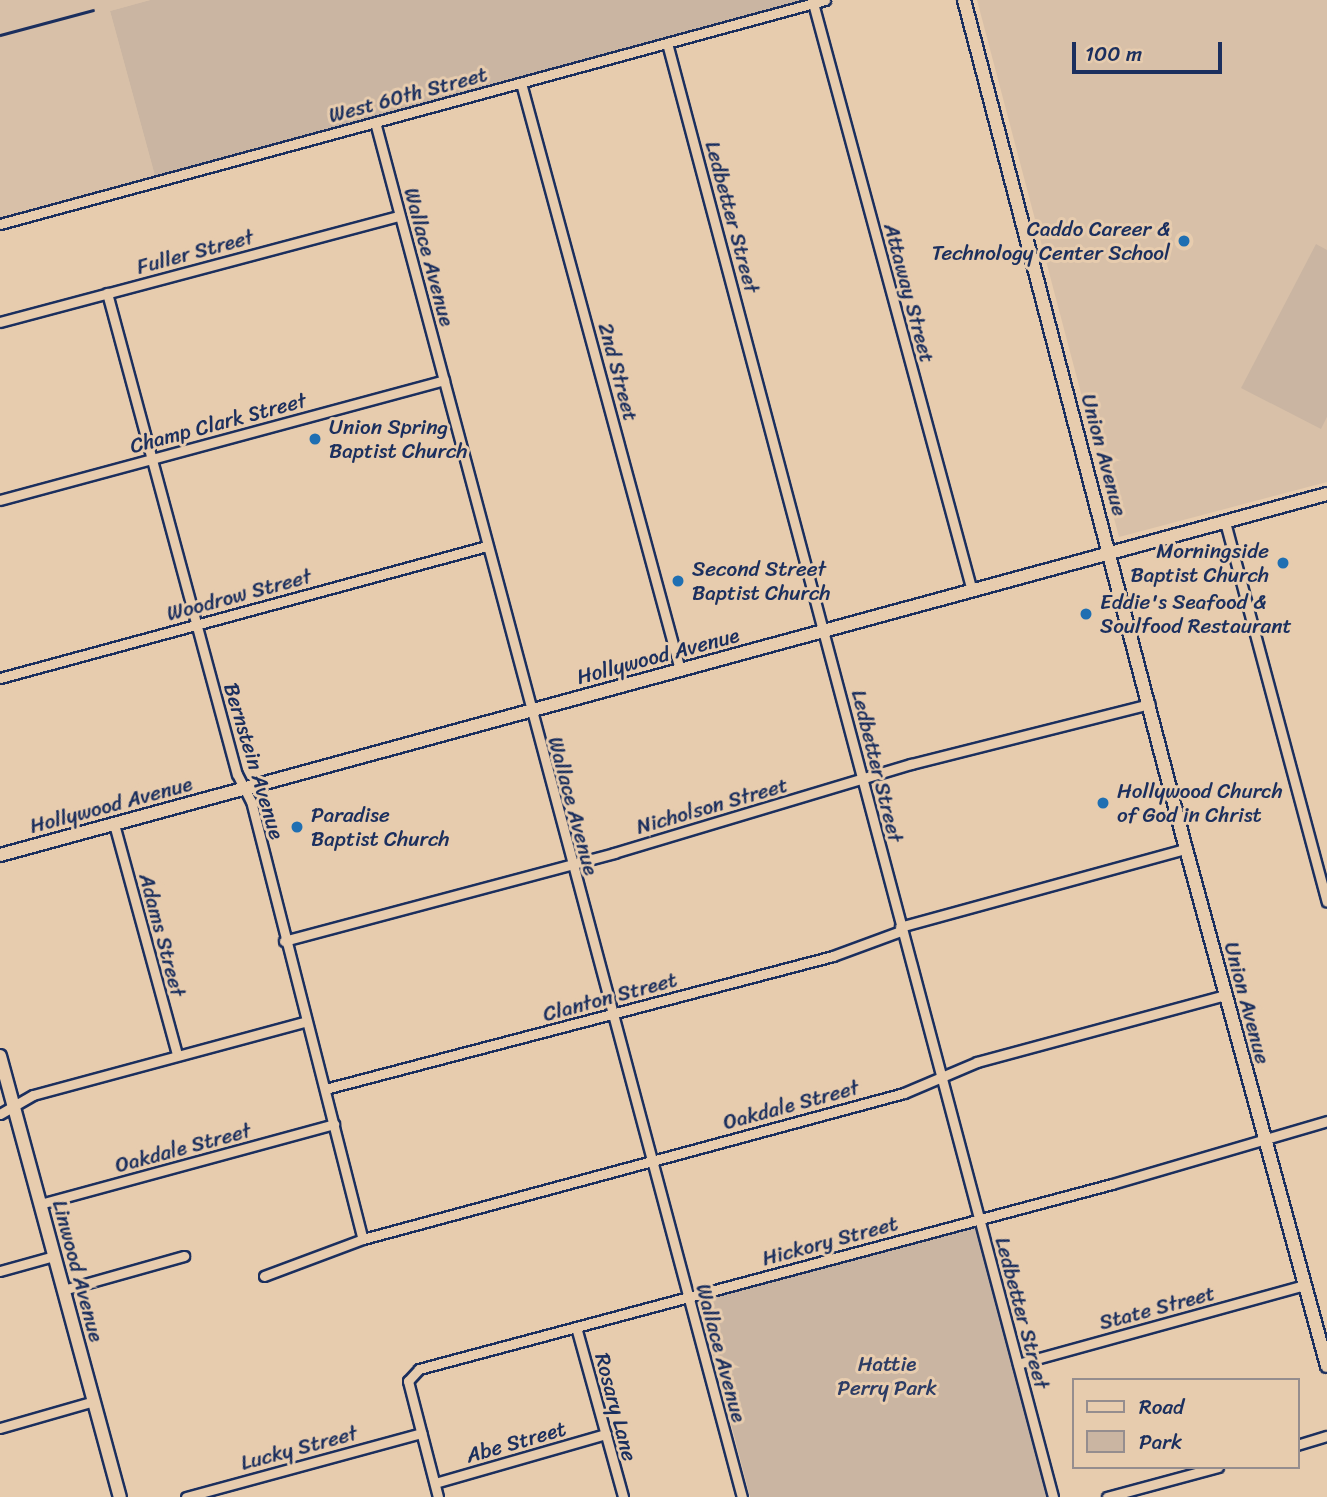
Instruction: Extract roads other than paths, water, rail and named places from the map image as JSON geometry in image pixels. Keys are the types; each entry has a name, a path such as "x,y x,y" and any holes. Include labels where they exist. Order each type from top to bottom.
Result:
{"main road":[{"name":"Union Avenue","path":"964,0 1186,849 1327,1366"},
{"name":"Hollywood Avenue","path":"0,855 1327,494"},
{"name":"Linwood Avenue","path":"0,1056 120,1497"}],"street":[{"name":"West 60th Street","path":"0,224 825,0"},
{"name":"Attaway Street","path":"813,3 972,591"},
{"name":"Ledbetter Street","path":"667,43 826,630 862,782 1053,1497"},
{"name":"2nd Street","path":"521,83 680,670"},
{"name":"Wallace Avenue","path":"375,122 570,863 742,1497"},
{"name":"Fuller Street","path":"0,322 399,216"},
{"name":"Bernstein Avenue","path":"107,293 237,774 246,788 304,1022 325,1089 363,1239"},
{"name":"Champ Clark Street","path":"0,499 444,380"},
{"path":"1225,522 1327,902"},
{"name":"Woodrow Street","path":"0,678 487,546"},
{"name":"Nicholson Street","path":"284,941 862,782 911,764 1150,704"},
{"name":"Adams Street","path":"114,824 177,1055"},
{"name":"Clanton Street","path":"325,1089 856,950 901,929 1186,849"},
{"name":"Oakdale Street","path":"264,1276 348,1248 363,1239 904,1093 940,1077 1011,1053 1225,995"},
{"path":"0,1114 14,1105 177,1055 304,1022"},
{"name":"Hickory Street","path":"421,1433 409,1378 419,1369 979,1219 1327,1121"},
{"name":"Oakdale Street","path":"40,1203 334,1124"},
{"path":"0,1271 54,1256"},
{"path":"63,1290 184,1256"},
{"name":"State Street","path":"1018,1364 1304,1285"},
{"name":"Rosary Lane","path":"576,1327 623,1497"},
{"path":"0,1428 94,1401"},
{"path":"421,1433 438,1497"},
{"name":"Lucky Street","path":"186,1497 421,1433"},
{"name":"Abe Street","path":"435,1483 606,1434"},
{"path":"1299,1444 1327,1436"},
{"path":"1107,1497 1210,1469"}],"railway":[{"path":"0,35 93,10"}],"place":[{"name":"Caddo Career & Technology Center School","path":"1184,241"},
{"name":"Union Spring Baptist Church","path":"315,439"},
{"name":"Morningside Baptist Church","path":"1283,563"},
{"name":"Second Street Baptist Church","path":"678,581"},
{"name":"Eddie's Seafood & Soulfood Restaurant","path":"1086,614"},
{"name":"Hollywood Church of God in Christ","path":"1103,803"},
{"name":"Paradise Baptist Church","path":"297,827"}],"park label":[{"name":"Hattie Perry Park","path":"887,1376"}]}
